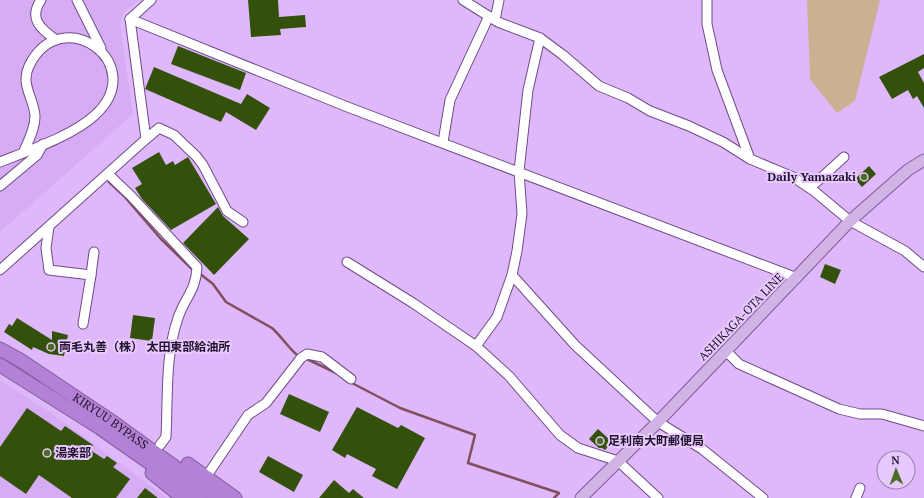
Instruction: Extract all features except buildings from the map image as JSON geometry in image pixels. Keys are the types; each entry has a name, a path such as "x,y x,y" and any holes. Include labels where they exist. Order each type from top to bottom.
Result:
{"highway":[{"name":"KIRYUU BYPASS","path":"0,349 83,402 170,461 218,498"},
{"name":"KIRYUU BYPASS","path":"0,365 62,403 163,470 200,498"},
{"path":"83,402 119,418 235,498"},
{"path":"62,403 97,433 184,498"}],"main road":[{"name":"ASHIKAGA-OTA LINE","path":"581,498 658,422 850,221 908,170 924,160"}],"street":[{"path":"41,0 37,8 37,23 41,30 56,40"},
{"path":"0,162 43,144 86,122 103,106 113,83 112,71 77,0"},
{"path":"130,19 151,0"},
{"path":"463,0 475,4 492,18 540,38 563,55 599,86 724,142 750,159 793,177 810,188 850,221 905,251 924,267"},
{"path":"443,142 450,100 492,18 499,0"},
{"path":"707,0 707,24 718,70 750,159"},
{"path":"130,19 146,139"},
{"path":"130,19 345,106 443,142 797,278"},
{"path":"23,153 34,127 35,115 28,93 26,76 29,66 42,47 56,40 67,37 84,39 94,43 102,49"},
{"path":"476,346 497,317 512,275 517,251 522,214 519,171 528,90 540,38"},
{"path":"0,270 159,128 167,130 174,135 196,156 203,165 227,210 242,222"},
{"path":"0,186 37,155 43,144"},
{"path":"810,188 844,157"},
{"path":"108,174 131,196 197,267 196,281 178,318 170,355 166,437 160,445"},
{"path":"49,227 46,248 49,270 90,275"},
{"path":"83,324 94,252"},
{"path":"347,262 413,303 476,346 509,376 560,435 578,448 618,461 658,498"},
{"path":"512,275 575,345 658,422 702,449 763,498"},
{"path":"726,351 739,364 839,410 860,414 882,414 924,426"},
{"path":"206,477 248,415 266,403 301,358 307,354 322,357 351,379"},
{"path":"856,498 860,488"}],"shaded area":[{"path":"0,0 139,0 124,12 120,24 133,114 0,232"},
{"path":"807,0 880,0 855,101 837,113 810,79"},
{"name":"湯楽部","path":"0,380 54,415 167,498 0,498"}],"waterway":[{"path":"109,182 124,196 161,239 193,270"},
{"path":"199,273 213,284 226,302 272,328 296,354"},
{"path":"307,359 336,373"},
{"path":"350,382 400,408 475,435 468,463 559,493 554,498"}],"place":[{"name":"Daily Yamazaki","path":"864,177"},
{"name":"両毛丸善（株） 太田東部給油所","path":"51,347"},
{"name":"足利南大町郵便局","path":"600,441"},
{"name":"湯楽部","path":"47,453"}]}
